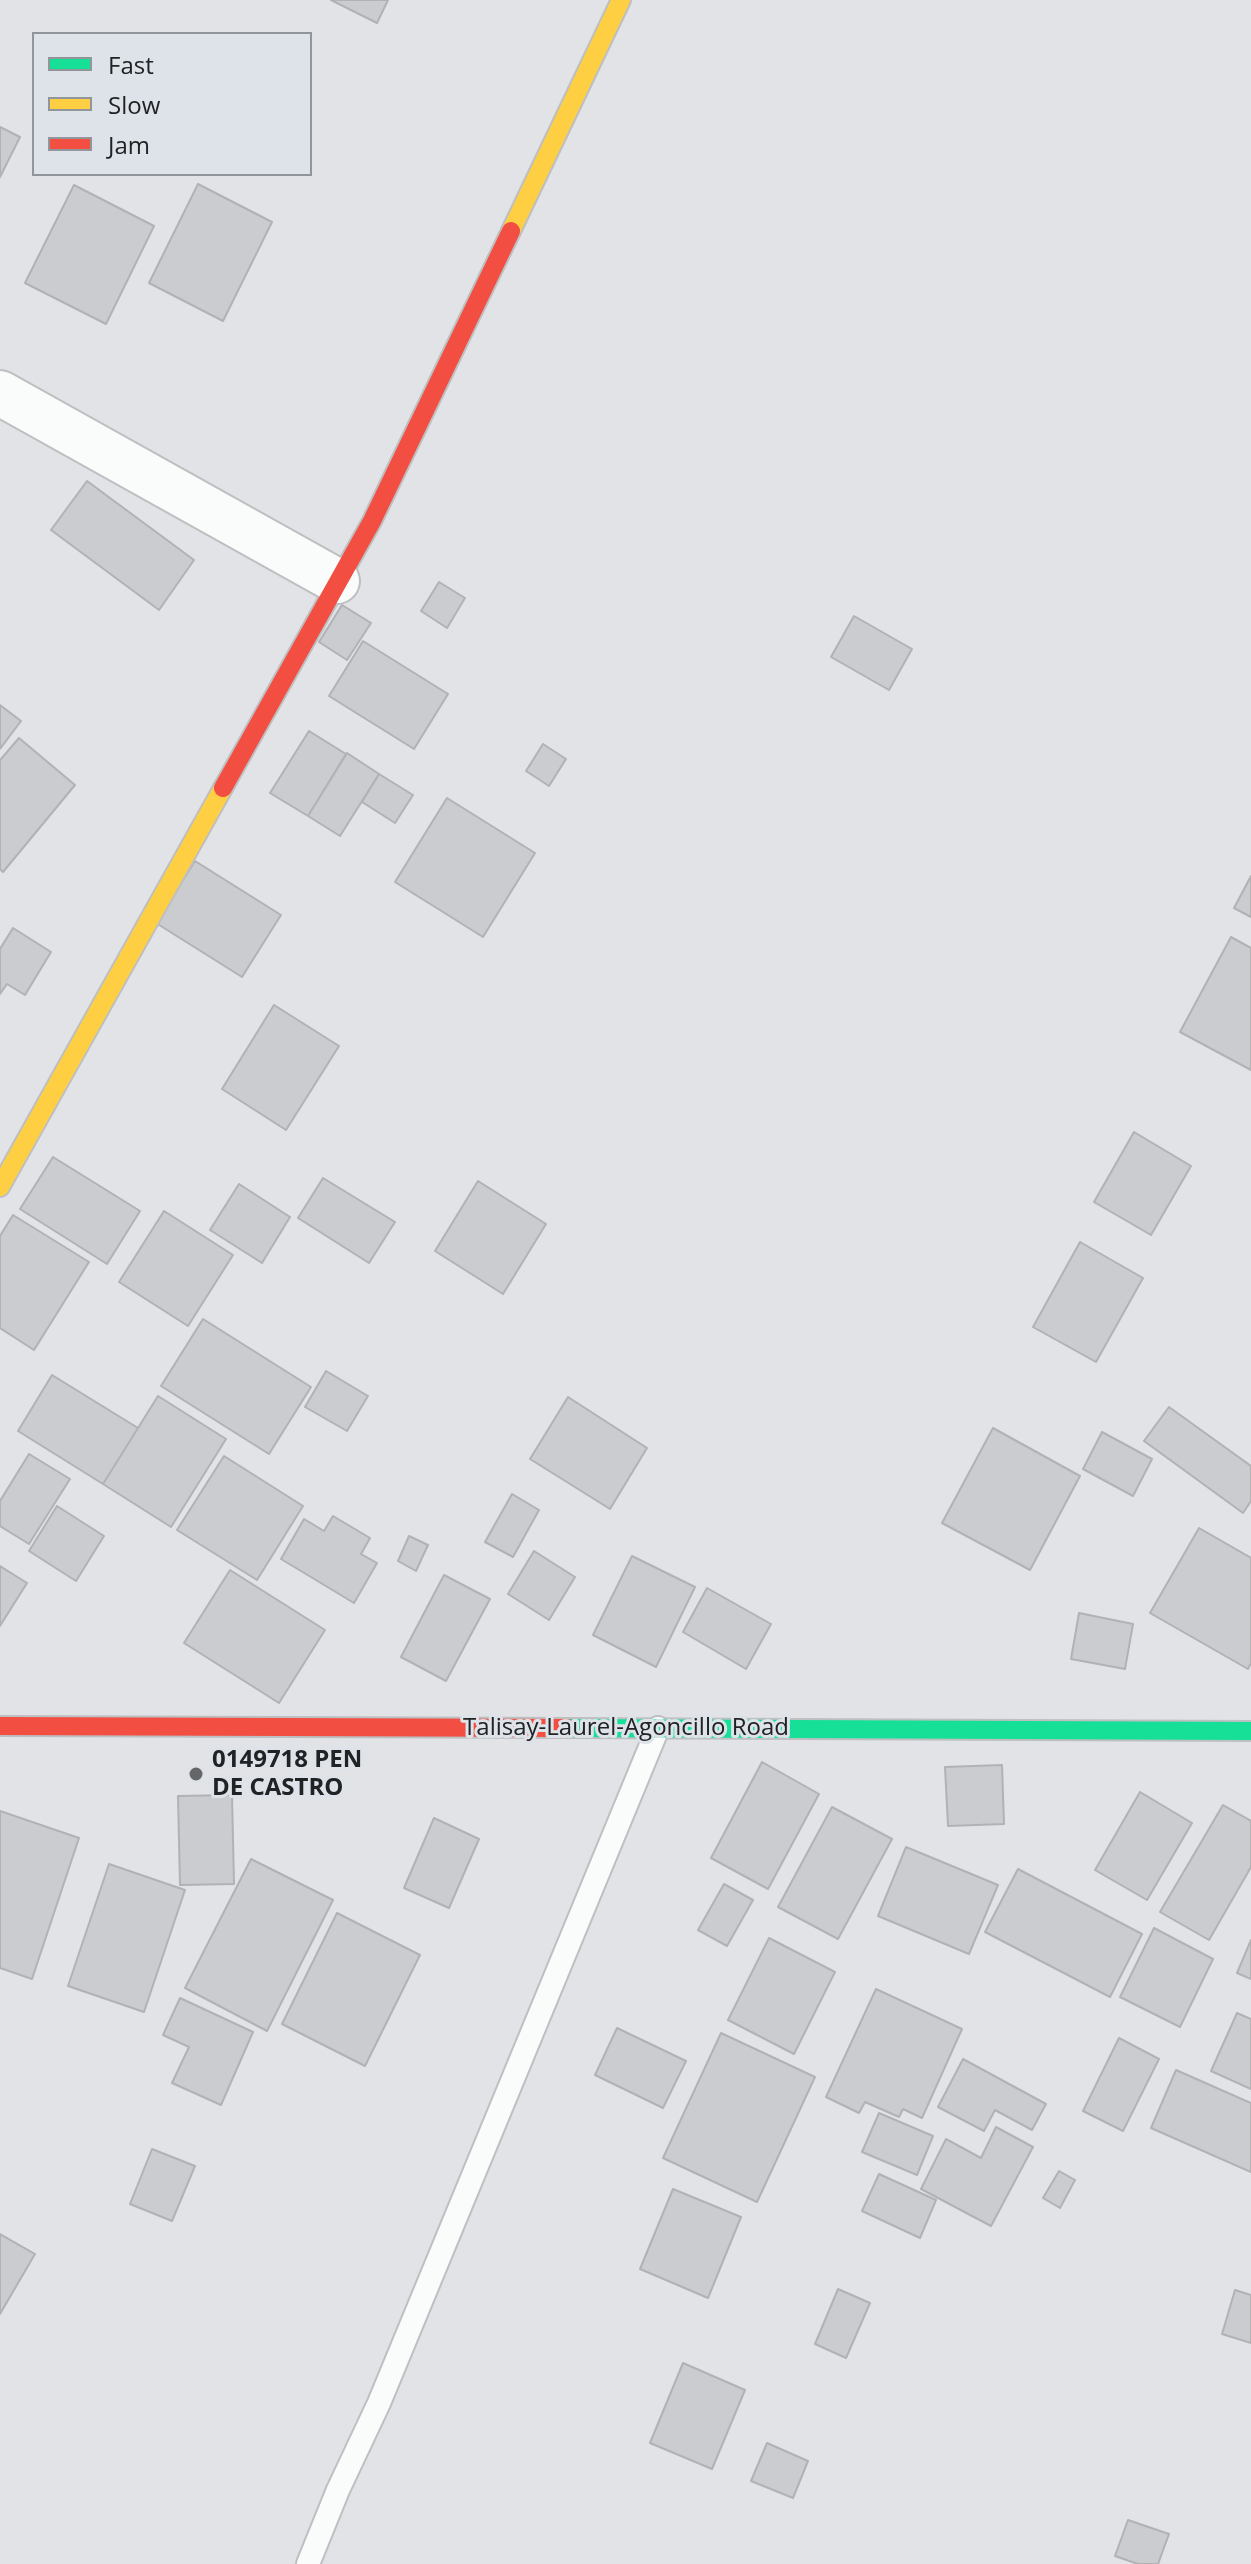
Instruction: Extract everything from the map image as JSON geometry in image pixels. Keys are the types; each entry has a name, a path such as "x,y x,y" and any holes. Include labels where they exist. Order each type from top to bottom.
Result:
{"street":[{"path":"0,1187 372,521 621,0"},
{"path":"0,393 337,581"},
{"name":"Talisay-Laurel-Agoncillo Road","path":"0,1726 1251,1731"}],"lane":[{"path":"308,2564 338,2490 386,2388 658,1728"}],"building":[{"path":"331,0 388,0 377,23"},
{"path":"0,127 20,137 0,177"},
{"path":"198,184 272,222 223,321 149,283"},
{"path":"74,185 154,226 106,324 25,283"},
{"path":"87,481 194,560 159,610 51,530"},
{"path":"439,582 465,598 447,628 421,611"},
{"path":"342,605 371,623 347,660 319,642"},
{"path":"854,616 912,649 889,690 831,657"},
{"path":"363,641 448,694 414,749 329,696"},
{"path":"0,705 21,721 0,749"},
{"path":"309,731 346,754 308,816 270,793"},
{"path":"19,738 75,785 3,872 0,869 0,760"},
{"path":"543,744 566,759 549,786 526,771"},
{"path":"347,753 379,774 340,836 308,816"},
{"path":"379,774 413,795 395,823 362,802"},
{"path":"447,798 535,853 483,937 395,882"},
{"path":"195,861 281,915 242,977 156,923"},
{"path":"1251,876 1251,917 1234,908"},
{"path":"13,928 51,952 25,995 7,984 0,994 0,949"},
{"path":"1231,937 1251,948 1251,1070 1180,1032"},
{"path":"274,1005 339,1046 286,1130 222,1089"},
{"path":"1134,1132 1191,1166 1151,1235 1094,1202"},
{"path":"53,1157 140,1211 107,1264 20,1209"},
{"path":"323,1178 395,1222 369,1263 298,1218"},
{"path":"478,1181 546,1224 503,1294 435,1251"},
{"path":"239,1184 290,1217 262,1263 210,1230"},
{"path":"164,1211 233,1255 188,1326 119,1282"},
{"path":"13,1215 89,1262 34,1350 0,1328 0,1236"},
{"path":"1080,1242 1143,1278 1096,1362 1033,1327"},
{"path":"203,1319 311,1387 269,1454 161,1386"},
{"path":"326,1371 368,1396 347,1431 305,1407"},
{"path":"52,1375 138,1428 103,1484 18,1431"},
{"path":"158,1396 226,1439 171,1527 103,1484"},
{"path":"568,1397 647,1448 610,1509 530,1459"},
{"path":"1169,1407 1251,1466 1251,1501 1243,1513 1144,1441"},
{"path":"993,1428 1080,1476 1030,1570 942,1523"},
{"path":"1102,1432 1152,1459 1133,1496 1083,1469"},
{"path":"29,1454 70,1479 29,1544 0,1526 0,1501"},
{"path":"224,1456 303,1506 257,1580 177,1530"},
{"path":"512,1494 539,1510 513,1557 485,1542"},
{"path":"57,1506 104,1536 76,1581 29,1551"},
{"path":"333,1516 370,1538 361,1554 377,1563 354,1603 281,1559 304,1519 324,1531"},
{"path":"1199,1528 1251,1558 1251,1663 1248,1669 1150,1613"},
{"path":"409,1536 428,1545 416,1571 398,1561"},
{"path":"534,1551 575,1577 549,1620 508,1594"},
{"path":"632,1556 695,1587 656,1667 593,1635"},
{"path":"0,1566 27,1583 0,1626"},
{"path":"230,1570 325,1630 279,1703 184,1643"},
{"path":"444,1575 490,1599 446,1681 401,1657"},
{"path":"707,1588 771,1624 746,1669 683,1632"},
{"path":"1079,1613 1133,1624 1125,1669 1071,1659"},
{"path":"762,1762 819,1794 768,1889 711,1858"},
{"path":"1002,1765 1004,1824 948,1826 945,1767"},
{"path":"1140,1792 1192,1823 1147,1900 1095,1870"},
{"path":"232,1795 234,1884 180,1885 178,1796"},
{"path":"1223,1805 1251,1821 1251,1867 1209,1940 1160,1912"},
{"path":"832,1807 892,1839 838,1939 778,1907"},
{"path":"0,1811 79,1838 32,1979 0,1968"},
{"path":"434,1818 479,1839 449,1908 404,1888"},
{"path":"906,1847 998,1885 969,1954 878,1916"},
{"path":"251,1859 333,1900 267,2031 185,1988"},
{"path":"109,1864 185,1890 144,2012 68,1986"},
{"path":"1018,1869 1142,1934 1110,1997 985,1932"},
{"path":"724,1884 753,1900 727,1946 698,1930"},
{"path":"337,1913 420,1955 365,2066 282,2024"},
{"path":"1154,1928 1213,1959 1180,2027 1120,1997"},
{"path":"769,1938 835,1972 794,2054 728,2020"},
{"path":"1251,1940 1251,1979 1237,1973"},
{"path":"876,1989 962,2029 922,2118 903,2109 899,2117 865,2102 859,2113 826,2097"},
{"path":"180,1998 253,2032 221,2105 172,2083 189,2047 163,2035"},
{"path":"1237,2013 1251,2019 1251,2089 1211,2071"},
{"path":"617,2028 686,2061 663,2108 595,2075"},
{"path":"721,2033 815,2077 757,2202 663,2158"},
{"path":"1119,2038 1159,2059 1123,2131 1083,2111"},
{"path":"963,2059 1046,2104 1032,2130 995,2110 984,2131 938,2107"},
{"path":"1176,2070 1251,2103 1251,2172 1151,2128"},
{"path":"879,2113 933,2136 917,2175 862,2152"},
{"path":"996,2127 1033,2147 991,2226 921,2189 946,2139 981,2158"},
{"path":"152,2149 195,2166 172,2221 130,2204"},
{"path":"1059,2171 1075,2180 1060,2208 1043,2198"},
{"path":"879,2174 936,2200 920,2238 862,2211"},
{"path":"673,2189 741,2217 708,2298 640,2269"},
{"path":"0,2234 35,2254 0,2314"},
{"path":"838,2289 870,2303 846,2358 815,2344"},
{"path":"1235,2290 1251,2295 1251,2343 1222,2334"},
{"path":"683,2363 745,2390 712,2469 650,2443"},
{"path":"767,2443 808,2461 793,2498 751,2481"},
{"path":"1128,2520 1169,2534 1158,2564 1138,2564 1115,2556"}],"traffic: fast":[{"path":"568,1728 1251,1731"}],"traffic: slow":[{"path":"511,231 621,0"},
{"path":"0,1187 223,788"}],"traffic: jam":[{"path":"223,788 372,521 511,231"},
{"path":"0,1726 568,1728"}],"place":[{"name":"0149718 PEN DE CASTRO","path":"196,1774"}]}
